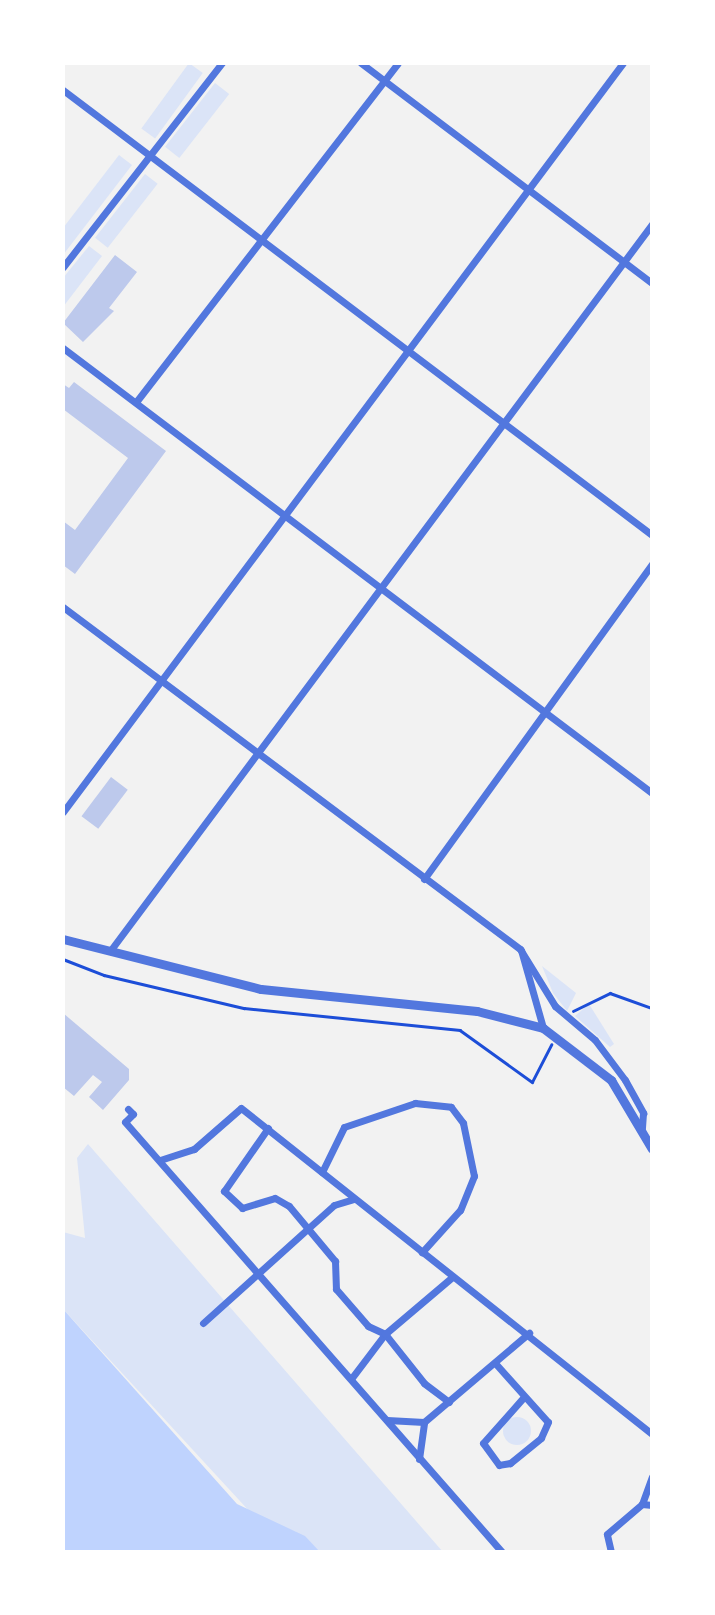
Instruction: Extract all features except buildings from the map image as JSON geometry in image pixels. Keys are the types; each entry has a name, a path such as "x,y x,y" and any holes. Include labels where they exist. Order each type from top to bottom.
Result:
{"street":[{"path":"63,267 222,63"},
{"path":"361,63 652,283"},
{"path":"136,402 398,63"},
{"path":"63,812 622,63"},
{"path":"63,90 652,535"},
{"path":"110,951 652,224"},
{"path":"63,348 285,513 381,589 652,793"},
{"path":"424,879 652,564"},
{"path":"63,607 520,949 555,1006 595,1041 625,1080 643,1113 642,1128"},
{"path":"63,939 261,989 477,1011 543,1028 600,1068 642,1128 652,1149"},
{"path":"520,949 543,1028"},
{"path":"322,1172 344,1127 415,1103 451,1107 463,1123 474,1176 460,1210 422,1252"},
{"path":"160,1160 194,1149 241,1108 451,1278 529,1333 652,1434"},
{"path":"128,1109 134,1114 125,1122 502,1552"},
{"path":"268,1128 224,1191 242,1208 275,1198 311,1226 335,1261 336,1289 368,1326 385,1334 424,1383 449,1402"},
{"path":"203,1323 342,1199 356,1199"},
{"path":"351,1380 385,1334 451,1278"},
{"path":"386,1420 424,1422 529,1333"},
{"path":"495,1363 523,1398 544,1413 548,1429 510,1464 499,1465 483,1443 523,1398"},
{"path":"419,1459 424,1422"},
{"path":"611,1552 607,1534 642,1504 652,1477"},
{"path":"642,1504 652,1504"}],"path":[{"path":"63,959 148,988 265,1012 460,1030 532,1082 552,1042"},
{"path":"573,1011 588,998 610,993 652,1008"}],"shaded area":[{"path":"189,63 203,73 155,139 141,129"},
{"path":"215,83 229,94 179,158 165,147"},
{"path":"119,155 132,165 63,255 63,228"},
{"path":"145,174 158,184 108,248 95,238"},
{"path":"89,246 102,256 63,307 63,278"},
{"path":"542,966 576,993 567,1011 553,993"},
{"path":"589,1004 614,1044 610,1047 575,1016"},
{"path":"88,1144 443,1552 320,1552 296,1532 251,1513 63,1309 63,1232 85,1238 77,1158"},
{"path":"517,1417 527,1421 531,1431 527,1441 517,1445 507,1441 503,1431 507,1421"}],"water":[{"path":"63,1309 237,1504 305,1536 320,1552 63,1552"}]}
